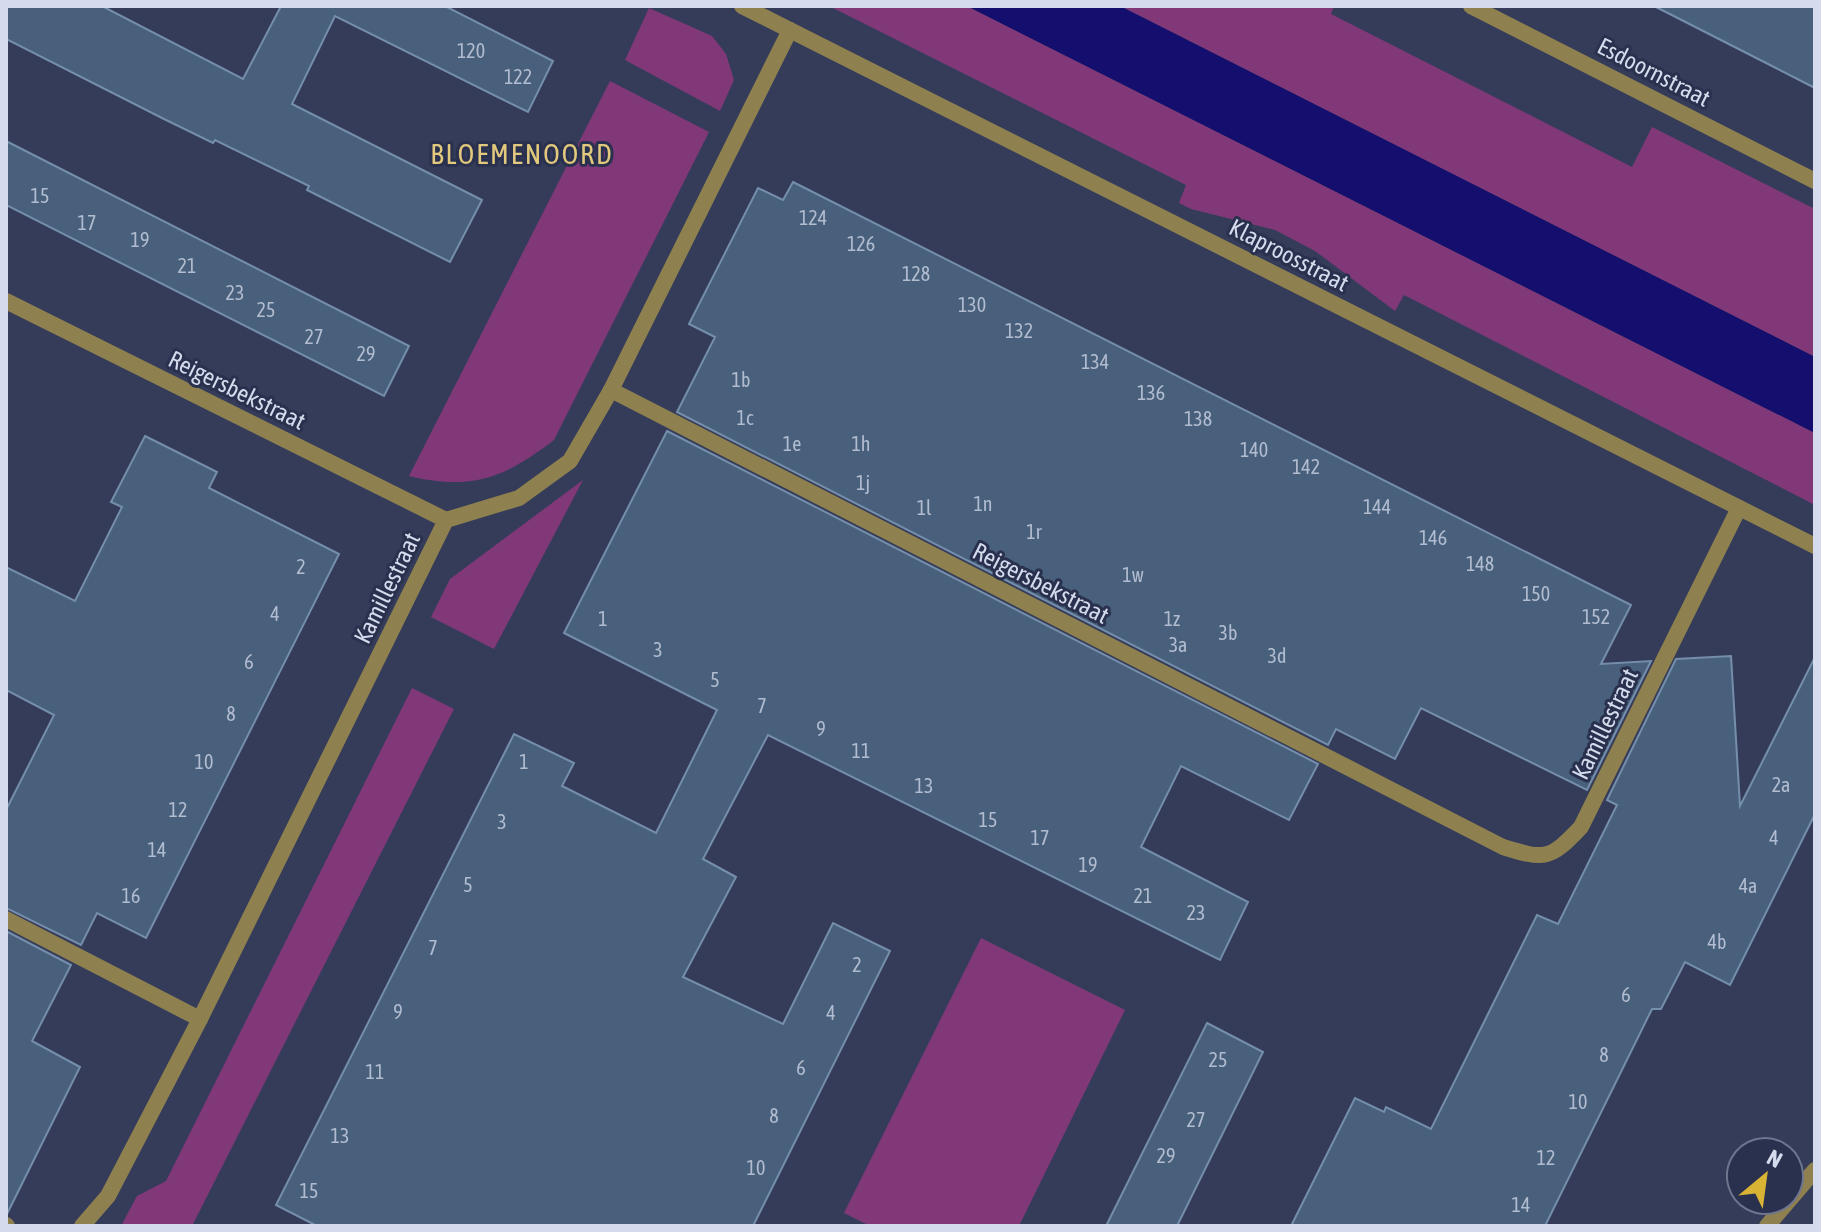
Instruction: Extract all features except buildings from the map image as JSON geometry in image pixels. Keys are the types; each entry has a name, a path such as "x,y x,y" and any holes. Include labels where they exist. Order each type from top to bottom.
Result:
{"street":[{"name":"Klaproosstraat","path":"742,6 1815,546"},
{"name":"Esdoornstraat","path":"1471,6 1815,181"},
{"name":"Kamillestraat","path":"82,1226 108,1196 200,1019 446,520 519,498 570,461 611,390 790,30"},
{"name":"Reigersbekstraat","path":"6,301 446,520"},
{"name":"Reigersbekstraat","path":"611,390 1450,819"},
{"name":"Kamillestraat","path":"1450,819 1503,847 1536,858 1560,849 1581,827 1739,508"},
{"path":"6,919 200,1019"},
{"path":"1767,1226 1815,1170"}],"shaded area":[{"path":"829,6 967,6 1815,433 1815,505 1404,295 1395,311 1315,251 1275,230 1191,209 1179,203 1186,185"},
{"path":"967,6 1120,6 1815,357 1815,433"},
{"path":"1120,6 1334,6 1331,14 1632,167 1652,127 1815,209 1815,357"},
{"path":"649,8 712,36 726,54 734,80 720,111 625,60"},
{"path":"610,81 709,132 554,440 519,464 486,478 451,482 409,476"},
{"path":"583,480 494,649 431,617 450,579"},
{"path":"412,688 454,709 192,1226 121,1226 137,1196 166,1181"},
{"path":"981,938 1125,1010 1019,1226 870,1226 844,1213"}],"district":[{"name":"BLOEMENOORD","path":"522,154"}]}
